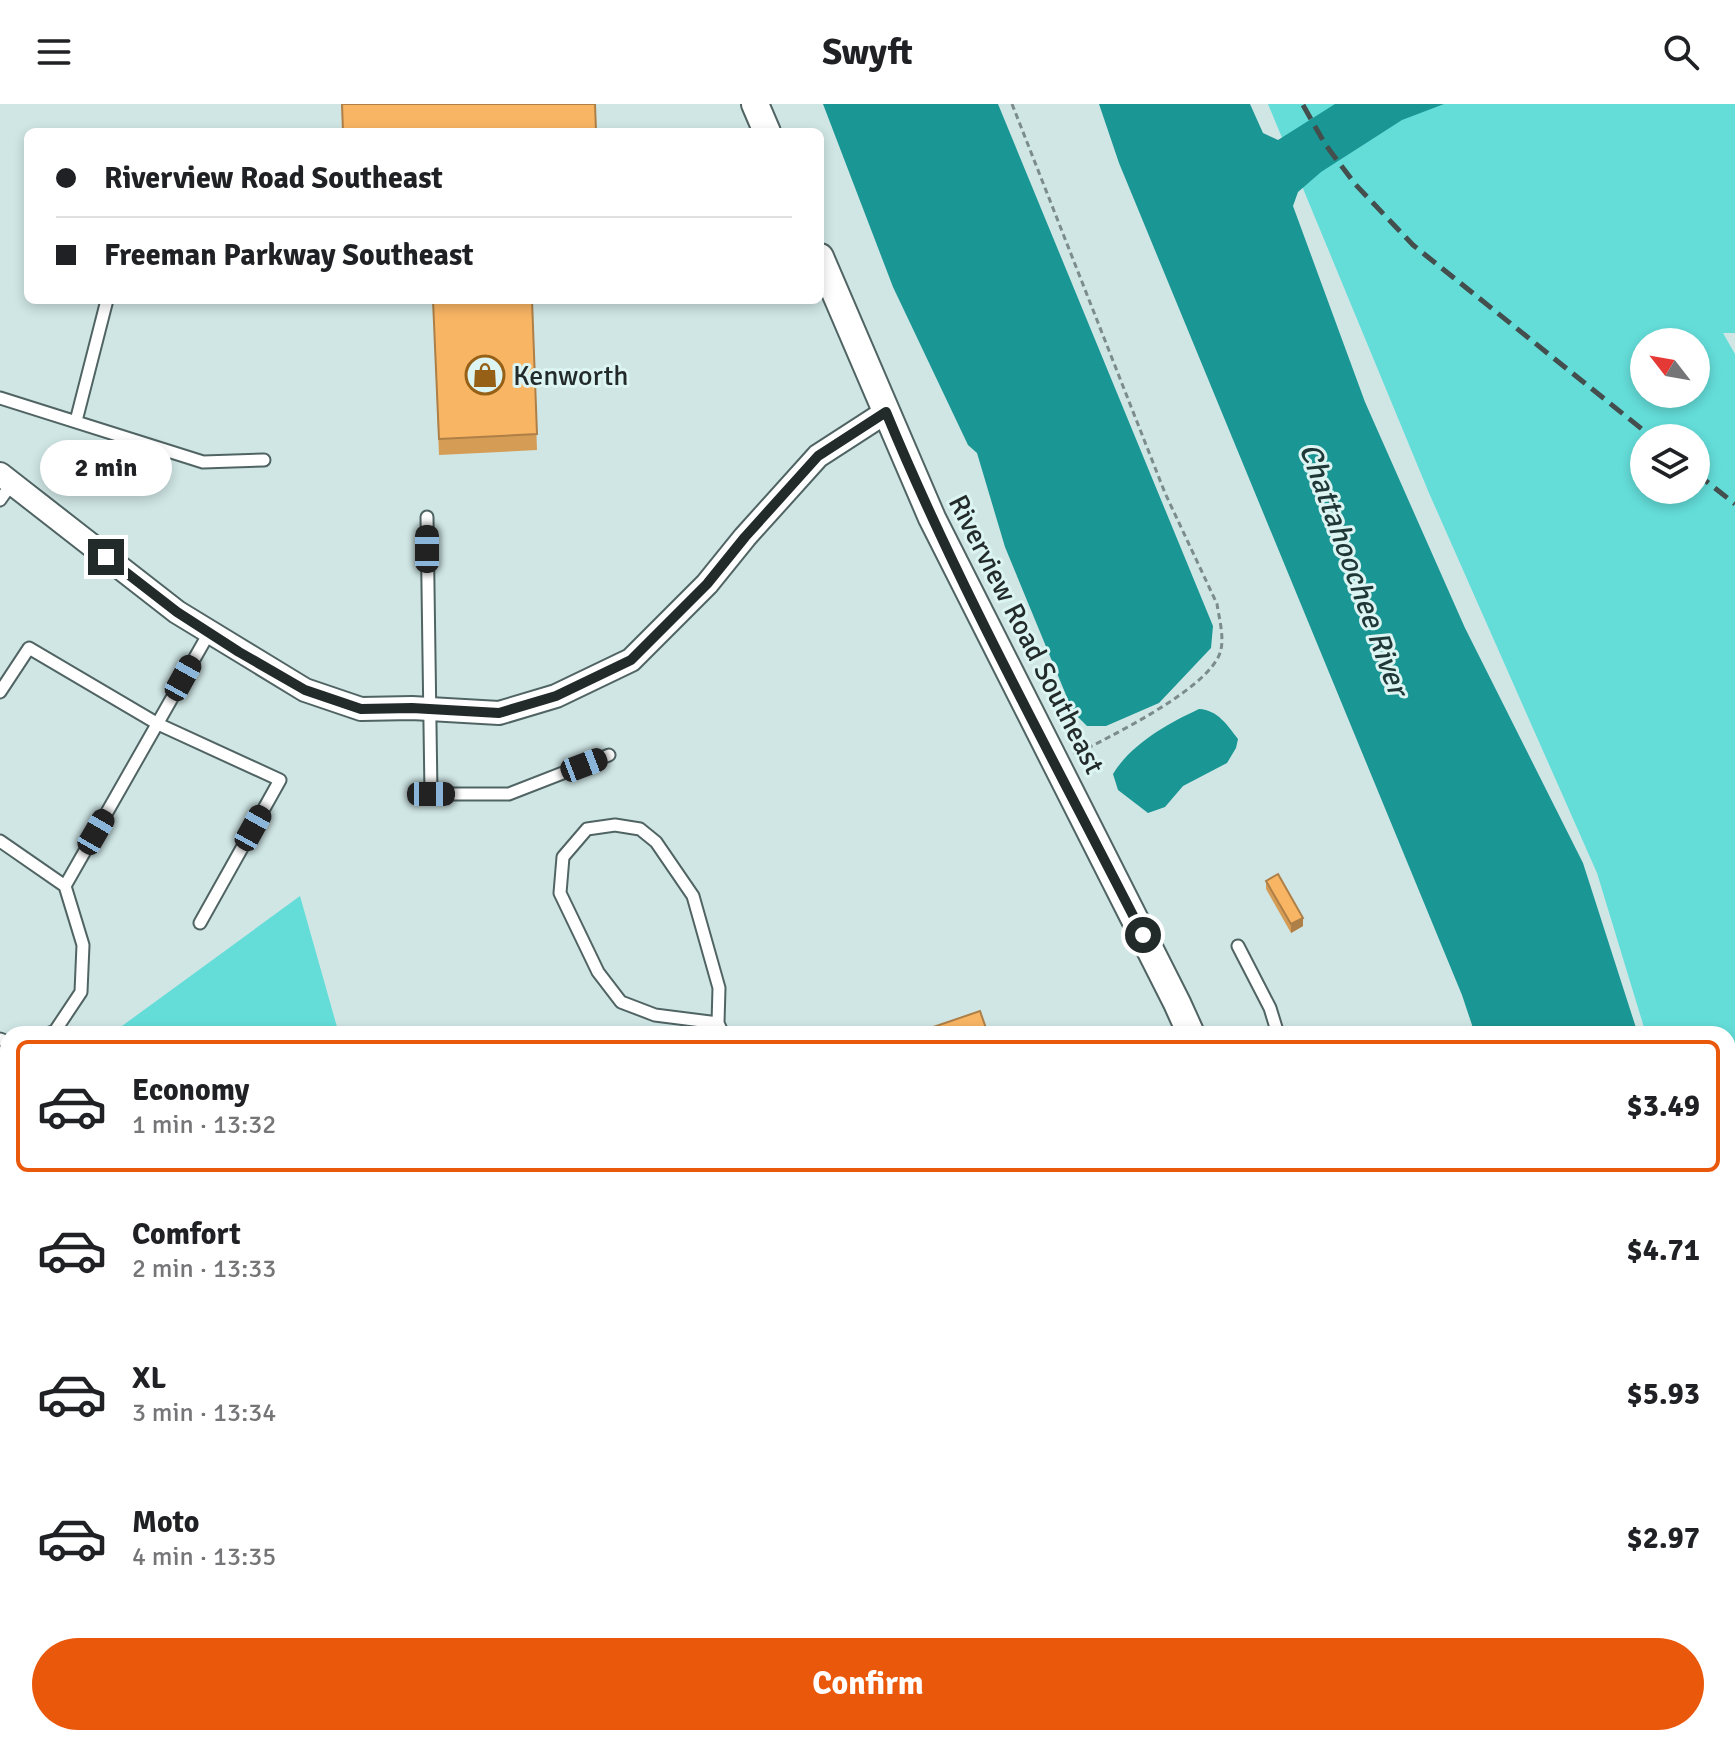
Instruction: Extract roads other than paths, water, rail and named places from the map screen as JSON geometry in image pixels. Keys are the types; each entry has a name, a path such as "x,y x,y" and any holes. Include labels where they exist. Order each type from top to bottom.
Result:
{"street":[{"path":"755,104 765,128"},
{"name":"Riverview Road Southeast","path":"824,266 943,542 1187,1026"},
{"path":"4,486 67,524 125,573 209,633 305,690 361,709 499,713 556,696 631,660 707,584 818,456 886,412"}],"lane":[{"path":"76,421 106,304"},
{"path":"0,398 203,462 264,460"},
{"path":"427,517 431,794 509,794 609,755"},
{"path":"65,886 209,633"},
{"path":"0,692 29,648 158,724 280,780 200,923"},
{"path":"706,1026 655,1015 621,1002 598,972 560,893 563,857 587,829 615,825 640,829 656,842 693,896 719,988 720,1026"},
{"path":"0,841 65,886 83,945 81,992 58,1026"},
{"path":"1238,946 1270,1008 1276,1026"}],"water":[{"path":"823,104 998,104 1213,626 1211,648 1159,703 1106,726 1087,726 1073,712 1005,547 977,453 968,445 893,287"},
{"name":"Chattahoochee River","path":"1099,104 1250,104 1263,133 1278,140 1335,104 1444,104 1402,120 1321,172 1298,192 1293,206 1365,402 1465,628 1583,863 1635,1026 1472,1026 1119,163"},
{"path":"1199,709 1212,712 1226,724 1238,739 1236,748 1227,763 1183,786 1165,807 1148,813 1118,790 1113,774 1140,744"}],"railway":[{"path":"1303,105 1325,144 1355,184 1413,245 1636,424"},
{"path":"1710,484 1735,504"}],"place":[{"name":"Kenworth","path":"485,375"}]}
